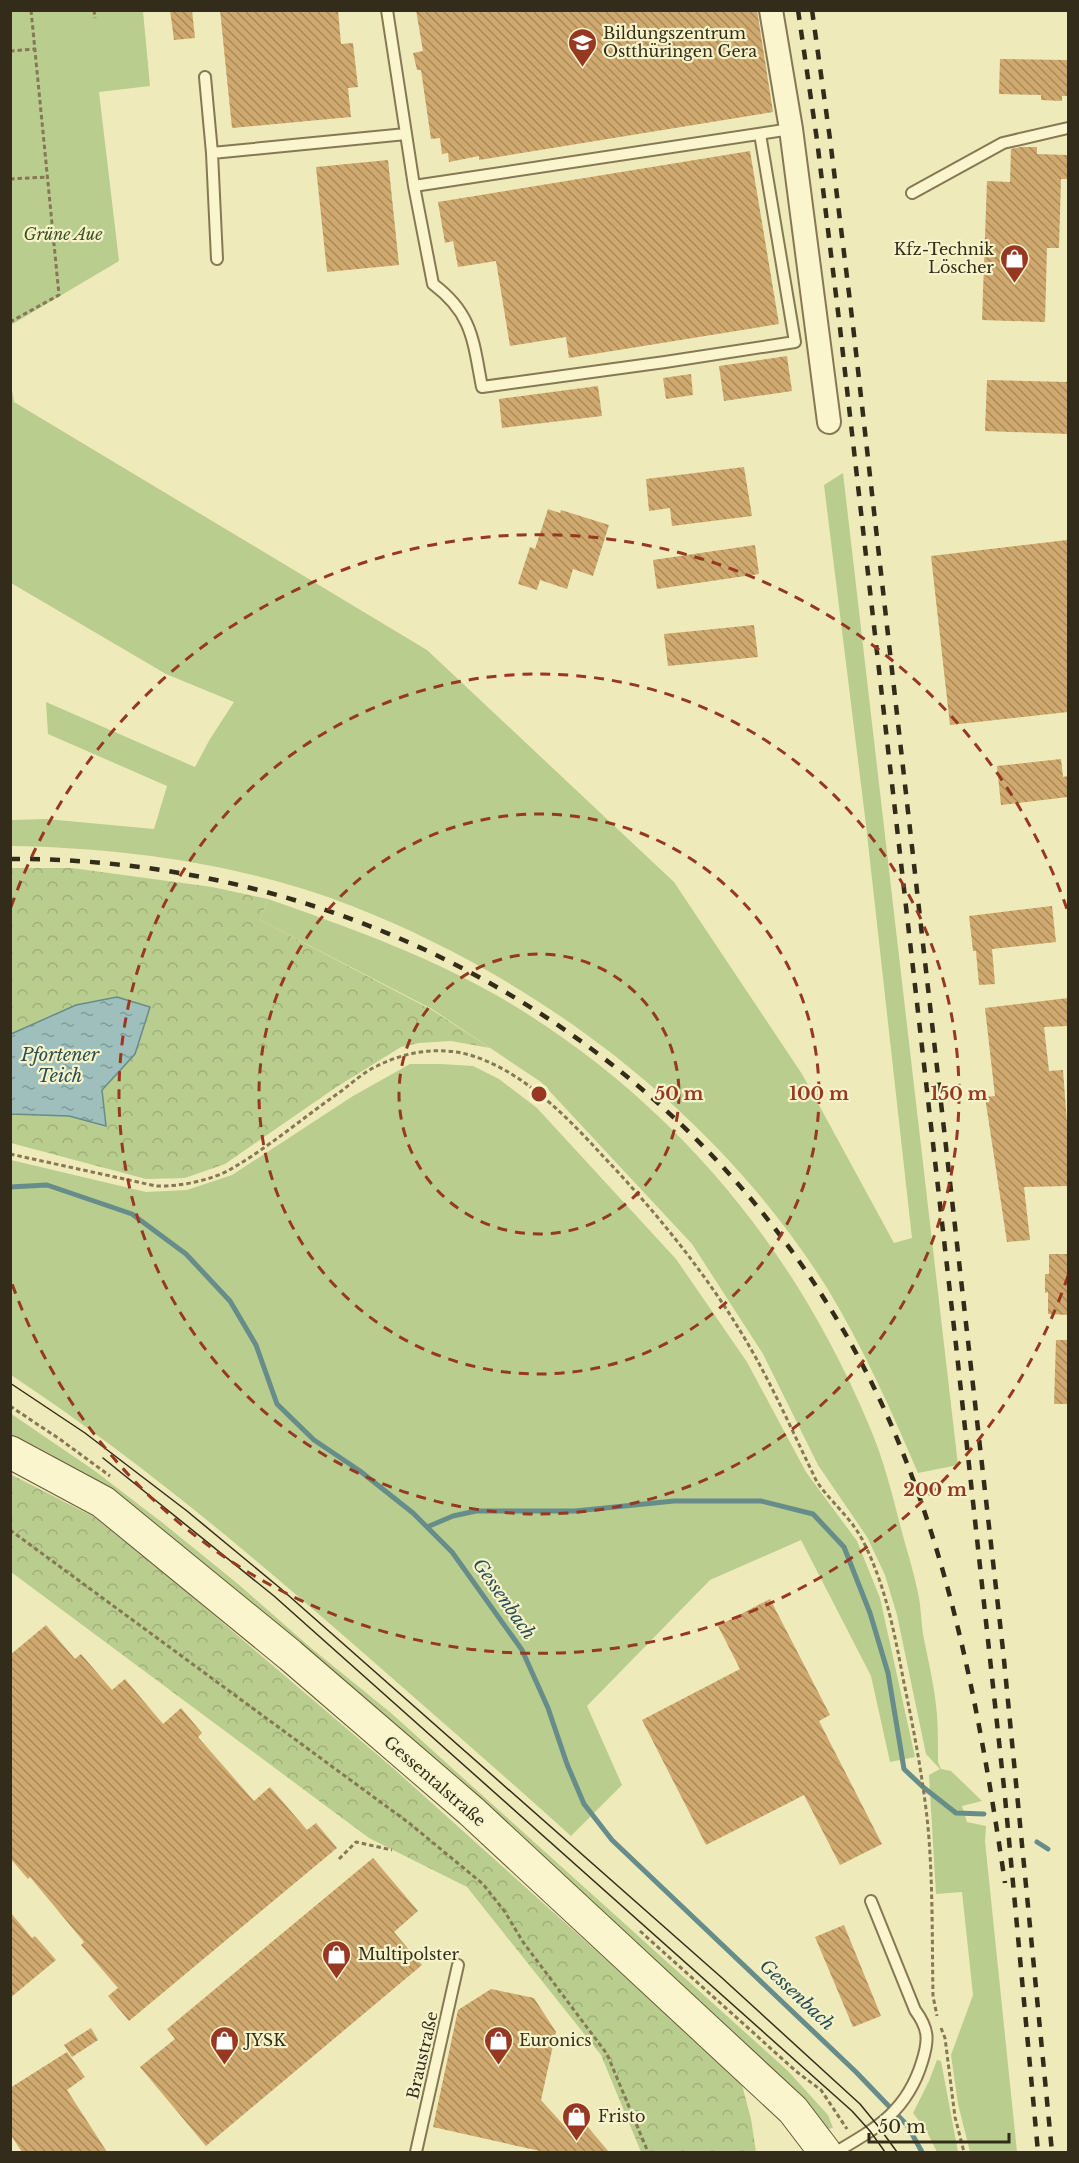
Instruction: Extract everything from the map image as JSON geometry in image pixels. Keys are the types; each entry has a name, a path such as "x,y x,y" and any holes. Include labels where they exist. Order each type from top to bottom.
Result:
{"main road":[{"name":"Gessentalstraße","path":"10,1452 103,1502 290,1655 462,1803 793,2110 825,2152"}],"street":[{"path":"771,10 790,129 829,422"}],"lane":[{"path":"387,10 414,186 433,284 450,297 462,312 470,330 482,387 795,342 760,134"},
{"path":"206,77 217,259"},
{"path":"912,193 1003,143 1068,128"},
{"path":"414,186 790,129"},
{"path":"212,153 406,134"},
{"path":"836,2152 884,2122 906,2099 919,2073 928,2042 923,2021 915,2010 871,1901"},
{"name":"Braustraße","path":"416,2152 458,1965"}],"path":[{"path":"10,322 59,295 31,10"},
{"path":"94,10 95,18"},
{"path":"10,51 35,49"},
{"path":"10,179 48,177"},
{"path":"10,1154 156,1186 172,1187 188,1184 230,1170 375,1066 424,1051 445,1050 483,1059 504,1070 542,1097 592,1144 631,1185 730,1315 756,1359 817,1482 828,1498 852,1523 879,1575 891,1613 922,1774 928,1829 933,1996 945,2038 955,2117 964,2152"},
{"path":"10,1530 409,1823 483,1884 506,1912 523,1942 607,2054 648,2152"},
{"path":"339,1859 356,1842 392,1850"}],"green space":[{"name":"Grüne Aue","path":"11,10 143,11 150,86 99,92 119,261 11,325"},
{"path":"11,385 14,402 427,650 674,882 802,1074 894,1243 912,1238 866,825 824,485 843,473 958,1465 918,1473 853,1333 827,1288 783,1225 734,1166 679,1111 620,1060 557,1014 491,973 422,937 352,906 311,891 227,869 184,861 98,850 11,846 11,820 46,819 154,829 167,786 48,734 46,702 195,767 234,702 166,674 11,583"},
{"path":"10,868 72,868 212,887 268,899 260,920 432,1010 490,1048 451,1041 419,1043 401,1047 335,1088 225,1164 185,1178 146,1179 11,1143"},
{"path":"268,899 355,930 441,966 496,995 558,1034 616,1078 669,1126 718,1178 762,1234 802,1294 837,1357 868,1423 888,1479 919,1598 936,1705 938,1762 941,1769 951,1771 982,1801 962,1806 967,1822 986,1826 985,1841 1017,2152 970,2152 958,2104 951,2055 973,1995 962,1892 936,1894 929,1775 940,1769 926,1754 897,1615 885,1575 867,1537 818,1465 763,1354 692,1244 541,1082 432,1009 260,920"},
{"path":"410,1064 473,1066 499,1079 537,1108 676,1259 747,1362 806,1472 857,1541 880,1598 915,1757 890,1762 871,1676 801,1540 710,1580 587,1706 622,1785 571,1836 276,1577 190,1506 57,1406 11,1375 11,1160 146,1192 187,1190 232,1175 353,1096"},
{"path":"10,1413 95,1471 164,1524 391,1713 788,2071 828,2115 833,2128 827,2129 671,1985 11,1442"},
{"path":"10,1474 106,1523 394,1769 741,2081 751,2119 756,2152 641,2152 601,2055 467,1887 369,1838 11,1572"},
{"path":"937,2060 941,2061 958,2152 937,2152 926,2130 913,2113"}],"water":[{"name":"Pfortener Teich","path":"117,997 150,1007 135,1054 102,1090 106,1126 69,1116 11,1114 11,1034 76,1005"}],"building":[{"path":"170,10 192,10 195,38 174,40"},
{"path":"220,10 338,10 341,44 353,43 358,87 348,88 351,117 232,128"},
{"name":"Bildungszentrum Ostthüringen Gera","path":"416,10 757,10 773,112 479,160 479,156 449,162 448,153 442,154 440,138 431,139 421,70 417,70 413,53 423,51"},
{"path":"1000,59 1068,60 1068,96 1062,96 1062,101 1041,100 1041,95 999,94"},
{"name":"Kfz-Technik Löscher","path":"1037,147 1037,154 1068,155 1068,179 1061,179 1059,248 1047,248 1045,322 982,320 987,181 1010,182 1011,149"},
{"path":"750,151 779,324 569,358 566,337 510,346 496,261 458,267 453,241 445,243 438,202"},
{"path":"388,160 399,265 327,272 316,167"},
{"path":"787,356 792,391 724,401 719,366"},
{"path":"691,374 693,395 666,399 663,378"},
{"path":"987,380 1068,382 1068,434 985,431"},
{"path":"598,386 602,416 502,428 499,399"},
{"path":"744,467 752,516 672,526 670,508 649,511 646,479"},
{"path":"548,509 560,513 561,510 609,525 593,576 573,569 567,589 540,580 537,590 518,584 530,547 535,549"},
{"path":"1067,540 1068,712 950,725 931,556"},
{"path":"755,545 759,574 657,589 653,560"},
{"path":"754,625 758,657 668,666 664,634"},
{"path":"1061,759 1063,777 1068,776 1068,797 1001,805 997,766"},
{"path":"1052,906 1056,942 992,949 995,984 979,985 976,951 973,951 969,916"},
{"path":"1068,998 1068,1026 1044,1027 1049,1071 1063,1070 1068,1136 1068,1186 1024,1187 1030,1240 1007,1242 985,1097 995,1096 985,1008"},
{"path":"1049,1254 1068,1254 1068,1315 1048,1314 1045,1274 1049,1274"},
{"path":"1056,1340 1068,1340 1068,1404 1054,1404"},
{"path":"770,1599 830,1715 819,1721 882,1844 840,1865 804,1795 706,1845 642,1720 740,1669 718,1626"},
{"path":"46,1625 75,1659 81,1654 112,1690 125,1679 163,1724 181,1708 202,1733 198,1737 254,1801 270,1787 307,1830 316,1823 337,1848 129,2021 108,1996 118,1988 81,1945 84,1942 30,1877 28,1879 10,1858 10,1655"},
{"path":"373,1858 418,1911 394,1932 422,1965 206,2146 140,2067 175,2039 167,2029"},
{"path":"10,1912 32,1938 35,1936 56,1960 10,1998"},
{"path":"844,1925 881,2016 853,2027 815,1937"},
{"name":"Euronics","path":"491,1989 534,1998 556,2032 541,2100 568,2130 581,2119 609,2152 544,2152 433,2127 458,2010"},
{"path":"91,2028 98,2040 72,2057 64,2045"},
{"path":"67,2052 85,2077 67,2090 107,2152 22,2152 10,2134 10,2088"}],"waterway":[{"name":"Gessenbach","path":"10,1187 47,1185 132,1214 186,1254 230,1301 256,1345 277,1404 314,1440 360,1471 413,1513 452,1552 522,1650 548,1708 567,1764 584,1804 612,1840 856,2072 907,2125 922,2152"},
{"path":"427,1527 453,1516 476,1511 575,1511 674,1501 761,1501 813,1514 844,1547 870,1613 888,1673 904,1769 956,1813 984,1814"},
{"path":"1037,1842 1048,1849"}],"tram line":[{"path":"10,1383 85,1433 187,1511 280,1588 721,1977 860,2104 897,2152"},
{"path":"103,1458 274,1596 852,2111 885,2152"}],"railway":[{"path":"798,10 817,140 840,328 956,1345 1005,1797 1038,2152"},
{"path":"812,10 853,326 1003,1650 1052,2152"},
{"path":"10,859 151,869 287,898 417,946 537,1012 647,1094 745,1192 827,1304 893,1429 915,1484 950,1595 964,1652 987,1767 1005,1883"}],"place":[{"name":"Bildungszentrum Ostthüringen Gera","path":"582,68"},
{"name":"Kfz-Technik Löscher","path":"1015,284"},
{"name":"Multipolster","path":"337,1980"},
{"name":"JYSK","path":"224,2066"},
{"name":"Euronics","path":"498,2066"},
{"name":"Fristo","path":"577,2142"}]}
